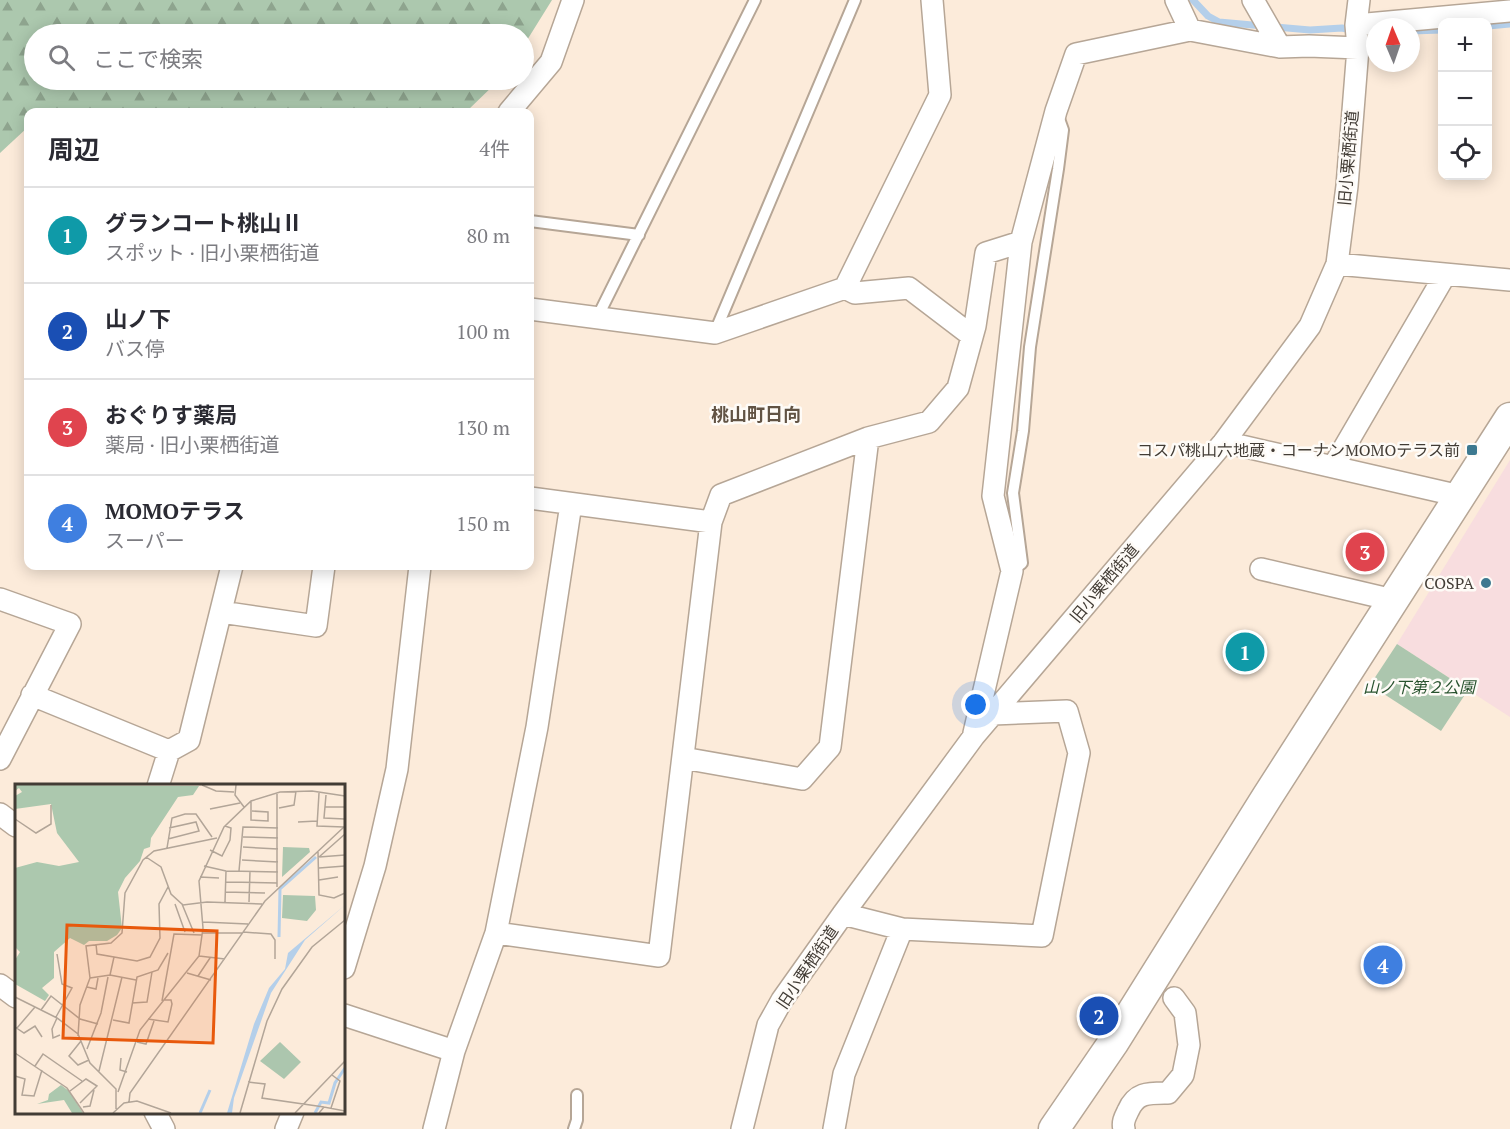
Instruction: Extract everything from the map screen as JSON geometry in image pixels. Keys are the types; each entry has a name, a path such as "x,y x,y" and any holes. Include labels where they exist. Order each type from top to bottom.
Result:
{"street":[{"path":"534,82 551,62 573,0"},
{"path":"534,310 715,333 845,288 940,94 932,0"},
{"path":"1176,0 1190,30"},
{"name":"旧小栗栖街道","path":"742,1129 768,1025 782,1000 974,736 1224,442 1311,326 1336,264 1347,186 1359,0"},
{"path":"1256,6 1279,44"},
{"path":"974,736 1012,571 993,496 1021,242 1056,111 1076,54 1190,30 1279,44 1309,46 1510,11"},
{"path":"512,108 527,90"},
{"path":"496,933 658,956 711,522 721,495 868,438 929,422 958,388 972,336 986,253 1021,242"},
{"path":"1336,264 1510,280"},
{"path":"1333,467 1445,275"},
{"path":"845,288 855,293 909,288 972,336"},
{"path":"1054,1129 1113,1043 1267,797 1510,418"},
{"path":"683,758 802,778 830,747 868,438"},
{"path":"1224,442 1460,496"},
{"path":"534,499 711,522"},
{"path":"434,1129 454,1051 496,933 537,727 571,504"},
{"path":"159,784 169,751 189,740 231,570"},
{"path":"221,612 316,626 323,570"},
{"path":"345,965 375,866 397,769 420,570"},
{"path":"1261,570 1393,600"},
{"path":"0,599 78,626 32,695 0,759"},
{"path":"32,695 169,751"},
{"path":"843,914 902,929 1042,936 1079,753 1067,711 993,714"},
{"path":"0,814 15,825"},
{"path":"834,1129 844,1074 902,929"},
{"path":"0,985 15,996"},
{"path":"1124,1129 1123,1124 1132,1101 1146,1094 1168,1093 1184,1075 1189,1044 1185,1013 1174,998"},
{"path":"345,1015 454,1051"},
{"path":"155,1114 164,1129"},
{"path":"286,1129 293,1114"}],"lane":[{"path":"597,318 755,0"},
{"path":"715,333 855,0"},
{"path":"1012,571 1022,564 1013,493 1023,431 1030,347 1063,130 1056,111"},
{"path":"534,222 639,236"},
{"path":"574,1129 577,1120 577,1095"}],"shaded area":[{"name":"COSPA","path":"1510,460 1510,717 1397,644"}],"green space":[{"path":"0,0 552,0 534,29 534,24 24,24 24,90 489,90 470,108 24,108 24,131 0,153"},
{"name":"山ノ下第２公園","path":"1397,644 1468,690 1441,731 1370,685"}],"waterway":[{"path":"1193,0 1208,16 1219,22 1310,30 1342,28 1355,31"},
{"path":"1492,26 1510,24"},
{"path":"1420,31 1438,30"}],"place":[{"name":"コスパ桃山六地蔵・コーナンMOMOテラス前","path":"1472,450"},
{"name":"おぐりす薬局","path":"1365,552"},
{"name":"COSPA","path":"1486,583"},
{"name":"グランコート桃山Ⅱ","path":"1245,652"},
{"name":"MOMOテラス","path":"1383,965"},
{"name":"山ノ下","path":"1099,1016"}],"district":[{"name":"桃山町日向","path":"756,414"}]}
